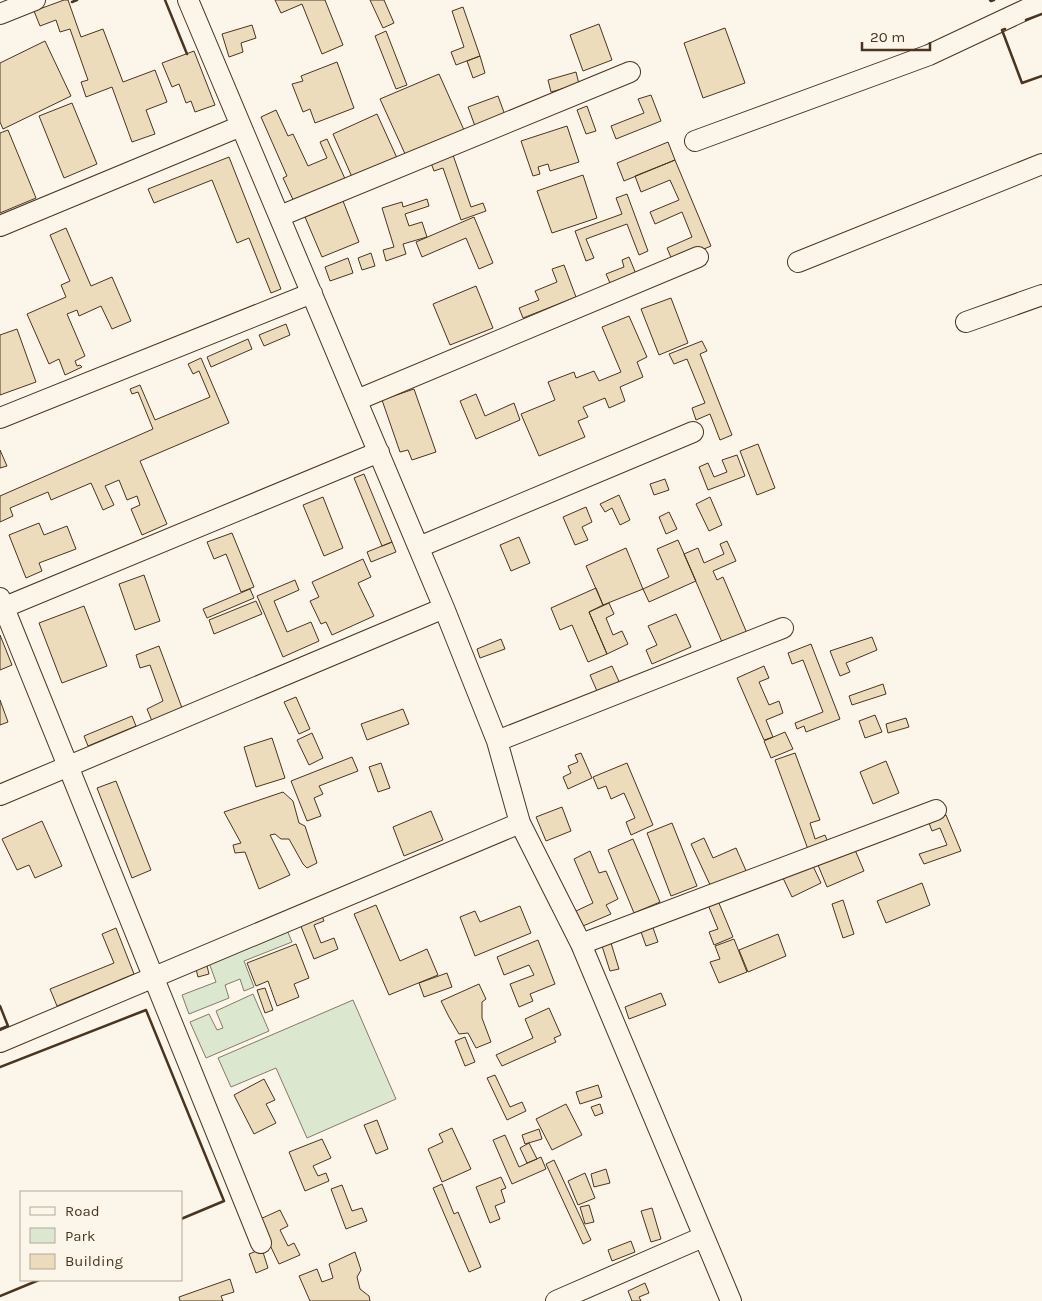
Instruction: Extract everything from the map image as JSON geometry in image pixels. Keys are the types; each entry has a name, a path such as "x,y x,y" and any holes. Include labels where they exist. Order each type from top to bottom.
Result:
{"street":[{"path":"0,14 35,0"},
{"path":"188,0 444,608 497,741 520,823 581,944 731,1301"},
{"path":"695,141 929,55 1042,2"},
{"path":"280,216 630,72"},
{"path":"0,226 241,126"},
{"path":"798,262 1042,164"},
{"path":"357,400 698,257"},
{"path":"0,418 312,293"},
{"path":"966,322 1042,295"},
{"path":"419,547 694,432"},
{"path":"261,1243 1,605 379,452"},
{"path":"0,795 444,608"},
{"path":"497,741 783,628"},
{"path":"581,944 936,810"},
{"path":"0,1042 520,823"},
{"path":"556,1301 703,1237"}],"green space":[{"path":"287,930 292,942 244,961 254,987 244,991 240,979 225,985 229,998 189,1014 182,995 216,982 208,960"},
{"path":"253,994 269,1031 206,1058 190,1022 209,1014 217,1030 223,1028 216,1011"},
{"path":"353,1000 396,1099 307,1138 276,1068 231,1087 218,1058"}],"building":[{"path":"68,0 81,37 103,29 123,82 155,70 167,102 146,110 155,134 132,142 112,87 86,97 81,82 88,80 70,29 60,32 56,20 40,26 34,11"},
{"path":"275,0 325,0 343,45 322,54 302,4 281,13"},
{"path":"370,0 384,0 394,23 383,28"},
{"path":"463,7 480,56 456,65 451,52 464,47 452,11"},
{"path":"599,24 612,60 583,71 570,35"},
{"path":"252,25 256,38 241,43 243,52 229,57 222,34"},
{"path":"725,28 745,83 703,98 684,43"},
{"path":"386,31 407,85 396,89 375,36"},
{"path":"45,41 71,96 3,129 0,122 0,63"},
{"path":"194,51 215,105 195,112 191,101 186,103 179,84 172,87 162,63"},
{"path":"480,56 485,73 473,78 467,61"},
{"path":"337,62 354,108 315,123 310,109 303,112 292,84 303,81 301,76"},
{"path":"576,72 579,84 551,92 548,80"},
{"path":"439,74 464,130 406,156 380,99"},
{"path":"651,95 661,121 616,139 611,126 644,113 638,99"},
{"path":"498,96 505,115 475,126 468,107"},
{"path":"72,103 97,164 64,178 39,116"},
{"path":"587,106 596,131 586,134 577,110"},
{"path":"276,110 288,136 293,134 308,166 327,158 320,142 327,139 346,181 295,204 283,178 287,176 261,117"},
{"path":"377,114 397,158 352,177 333,134"},
{"path":"567,126 579,162 550,171 548,164 538,167 540,174 533,176 521,141"},
{"path":"8,130 36,198 0,213 0,133"},
{"path":"668,142 675,160 624,181 617,163"},
{"path":"453,155 471,207 483,203 486,211 461,220 443,168 434,171 431,163"},
{"path":"229,157 281,289 271,293 249,238 237,243 212,180 154,203 148,189"},
{"path":"675,160 711,246 673,262 667,248 692,237 682,212 655,224 650,212 679,200 670,180 641,192 635,176"},
{"path":"583,175 597,218 552,233 537,191"},
{"path":"627,194 648,251 639,255 627,224 586,239 594,258 586,261 575,231 622,214 616,198"},
{"path":"427,199 429,206 405,214 409,226 422,222 427,237 403,244 406,254 386,261 383,250 394,247 382,208 402,202 403,207"},
{"path":"343,201 359,242 322,257 305,217"},
{"path":"474,217 493,263 479,269 466,238 422,257 416,242"},
{"path":"66,228 91,286 112,277 131,321 112,329 101,306 79,316 77,310 67,314 85,356 75,361 77,366 80,365 82,367 65,375 59,359 49,364 27,314 66,297 61,285 70,281 50,235"},
{"path":"371,253 375,266 362,270 358,258"},
{"path":"629,257 636,274 610,283 606,274 624,267 622,260"},
{"path":"348,258 353,273 330,281 325,267"},
{"path":"564,265 576,297 523,318 519,308 539,300 535,291 557,282 552,269"},
{"path":"476,286 493,328 450,345 433,304"},
{"path":"671,298 688,343 659,355 641,309"},
{"path":"629,316 647,357 637,362 643,377 620,387 625,401 609,408 605,398 583,407 588,417 578,421 585,437 539,456 521,414 555,400 548,382 574,372 576,378 594,371 599,381 621,372 602,327"},
{"path":"286,324 290,335 264,346 259,335"},
{"path":"17,329 36,382 0,395 0,335"},
{"path":"248,339 252,349 211,367 207,357"},
{"path":"702,341 707,351 700,354 732,435 720,440 710,414 696,420 692,408 705,403 687,359 674,364 669,354"},
{"path":"201,358 229,423 140,461 167,524 142,535 131,509 140,505 137,496 127,500 119,480 105,486 114,505 103,510 91,483 51,500 48,492 10,508 13,516 0,522 0,496 153,429 138,392 132,394 130,389 140,385 155,420 210,397 199,371 193,374 188,364"},
{"path":"414,389 436,452 412,460 408,450 400,452 382,400"},
{"path":"476,394 485,416 514,403 520,420 476,439 460,401"},
{"path":"758,444 775,488 757,495 740,451"},
{"path":"0,450 7,466 0,468"},
{"path":"737,455 745,476 708,490 699,467 708,463 714,477 727,472 722,460"},
{"path":"364,474 392,542 382,546 354,478"},
{"path":"665,479 669,490 654,495 650,484"},
{"path":"619,495 630,520 620,525 612,508 605,512 600,504"},
{"path":"323,497 343,548 324,556 303,505"},
{"path":"710,497 722,525 709,531 696,504"},
{"path":"586,507 592,522 582,527 588,540 575,545 563,517"},
{"path":"669,512 677,529 666,534 659,517"},
{"path":"39,523 44,535 67,526 76,549 39,563 42,571 26,578 9,535"},
{"path":"232,533 254,587 241,592 226,554 214,559 207,542"},
{"path":"519,537 530,563 511,571 500,545"},
{"path":"678,540 696,581 649,602 643,589 669,577 657,549"},
{"path":"727,541 736,561 713,571 717,580 723,577 749,638 725,649 684,554 698,548 704,563 724,554 720,544"},
{"path":"392,542 396,552 371,562 367,552"},
{"path":"626,548 643,589 603,605 586,566"},
{"path":"363,559 371,577 358,583 374,616 332,635 326,622 321,624 310,601 319,597 312,582"},
{"path":"144,575 160,621 135,630 119,584"},
{"path":"295,580 299,590 274,601 287,632 311,622 319,641 283,657 257,596"},
{"path":"596,588 603,605 589,612 607,654 588,662 572,625 560,630 551,608"},
{"path":"250,589 254,598 207,618 203,609"},
{"path":"256,601 262,614 214,634 209,620"},
{"path":"609,603 614,614 606,618 613,635 622,631 628,644 607,654 589,612"},
{"path":"84,606 107,666 62,683 39,623"},
{"path":"676,614 691,647 652,664 646,650 657,645 648,626"},
{"path":"0,635 12,665 0,670"},
{"path":"872,637 877,650 846,663 850,672 840,676 830,651"},
{"path":"501,639 505,649 480,658 477,649"},
{"path":"811,644 840,719 806,732 804,726 797,729 795,723 823,712 803,660 792,664 788,653"},
{"path":"159,646 182,708 152,721 147,709 163,701 150,665 140,668 136,655"},
{"path":"612,666 622,688 600,698 590,675"},
{"path":"764,666 769,678 759,682 769,705 779,701 783,713 766,720 773,737 764,740 737,678"},
{"path":"883,684 886,694 852,705 849,696"},
{"path":"296,697 310,729 299,734 284,702"},
{"path":"0,700 8,722 0,725"},
{"path":"403,709 409,724 367,740 361,724"},
{"path":"875,715 882,732 865,738 859,721"},
{"path":"132,716 136,726 88,746 84,736"},
{"path":"906,718 909,727 888,733 886,724"},
{"path":"785,732 793,749 771,758 764,741"},
{"path":"312,733 323,758 309,765 297,740"},
{"path":"272,738 285,778 256,787 244,747"},
{"path":"581,753 592,778 568,789 563,777 571,773 568,766 578,762 575,755"},
{"path":"795,753 820,820 810,823 815,839 825,835 829,845 809,852 775,760"},
{"path":"352,757 358,771 319,786 323,794 314,798 321,816 307,821 291,781"},
{"path":"886,761 899,793 873,804 860,772"},
{"path":"381,763 390,788 378,792 369,767"},
{"path":"627,763 653,825 631,835 626,822 635,818 624,793 611,799 606,786 598,789 593,777"},
{"path":"116,781 151,870 132,878 97,788"},
{"path":"283,792 293,801 299,823 305,826 317,863 307,868 289,839 281,839 275,834 270,835 290,875 259,889 245,852 235,853 233,845 241,843 224,812"},
{"path":"562,807 571,831 546,841 536,817"},
{"path":"431,811 443,840 404,856 393,827"},
{"path":"946,815 961,851 924,864 919,854 947,845 940,828 932,831 929,823"},
{"path":"42,821 62,866 35,878 29,865 17,870 2,839"},
{"path":"672,823 697,886 671,896 647,833"},
{"path":"704,838 713,858 736,848 747,873 712,889 691,844"},
{"path":"633,839 660,902 634,913 608,850"},
{"path":"855,850 864,871 827,887 818,865"},
{"path":"590,851 599,873 606,871 618,899 606,905 611,914 583,926 576,911 593,903 574,859"},
{"path":"812,864 821,883 792,897 783,878"},
{"path":"922,883 930,905 886,923 877,901"},
{"path":"716,896 733,937 714,945 709,932 718,929 706,900"},
{"path":"843,900 854,934 843,938 832,904"},
{"path":"376,905 400,961 427,949 438,975 389,995 354,914"},
{"path":"520,906 531,933 475,956 460,917 475,911 480,922"},
{"path":"322,916 324,921 314,925 321,943 334,938 338,949 314,959 300,924"},
{"path":"652,925 658,942 646,946 640,929"},
{"path":"116,928 134,974 57,1006 50,989 114,963 102,934"},
{"path":"778,934 786,956 748,972 739,950"},
{"path":"734,939 747,972 719,983 710,962 720,959 715,946"},
{"path":"538,940 555,984 530,994 533,1001 519,1007 510,984 534,975 529,965 504,975 497,957"},
{"path":"611,943 619,969 610,971 602,946"},
{"path":"296,944 309,978 294,984 299,997 277,1006 268,981 256,986 247,963"},
{"path":"207,966 209,974 198,977 196,969"},
{"path":"447,973 452,987 424,997 419,983"},
{"path":"479,984 486,999 482,1002 482,1018 491,1042 476,1048 468,1033 459,1034 441,1001"},
{"path":"265,988 273,1010 265,1013 257,990"},
{"path":"661,993 666,1005 629,1019 625,1007"},
{"path":"549,1008 561,1035 554,1038 556,1042 502,1066 496,1055 533,1038 525,1019"},
{"path":"465,1037 475,1062 465,1066 455,1041"},
{"path":"495,1075 510,1107 522,1102 526,1111 507,1120 487,1078"},
{"path":"264,1079 275,1100 266,1104 276,1123 254,1134 234,1095"},
{"path":"598,1085 602,1097 580,1104 576,1092"},
{"path":"566,1104 582,1135 552,1150 536,1119"},
{"path":"600,1104 603,1113 595,1116 591,1107"},
{"path":"377,1120 388,1149 376,1154 364,1125"},
{"path":"452,1128 471,1169 442,1182 428,1149 443,1142 439,1134"},
{"path":"539,1129 542,1139 525,1144 522,1135"},
{"path":"505,1135 519,1167 541,1157 546,1169 512,1184 493,1140"},
{"path":"322,1139 331,1158 313,1166 318,1176 326,1173 329,1181 305,1191 289,1152"},
{"path":"529,1143 537,1159 527,1163 520,1148"},
{"path":"554,1160 591,1240 583,1244 546,1164"},
{"path":"606,1169 610,1183 594,1187 591,1174"},
{"path":"585,1173 595,1198 578,1205 568,1181"},
{"path":"501,1177 506,1188 501,1190 505,1202 495,1206 500,1219 490,1223 476,1187"},
{"path":"442,1184 454,1214 458,1212 481,1267 469,1272 433,1188"},
{"path":"342,1185 352,1211 362,1208 367,1221 346,1229 331,1189"},
{"path":"589,1205 594,1222 585,1224 580,1207"},
{"path":"652,1208 661,1239 651,1242 641,1211"},
{"path":"280,1210 288,1226 280,1230 288,1246 294,1243 300,1255 279,1264 258,1220"},
{"path":"631,1241 635,1252 612,1261 608,1250"},
{"path":"262,1249 268,1268 256,1273 249,1254"},
{"path":"355,1252 361,1270 357,1277 360,1289 369,1296 370,1301 310,1301 299,1276 317,1269 322,1282 333,1278 329,1264"},
{"path":"230,1279 234,1292 221,1296 223,1301 180,1301 179,1297"},
{"path":"645,1283 649,1293 639,1297 641,1301 632,1301 628,1291"}],"wall":[{"path":"72,2 77,0"},
{"path":"165,0 187,54"},
{"path":"990,0 994,0"},
{"path":"1026,20 1042,14"},
{"path":"1005,29 1002,30 1022,83 1042,76"},
{"path":"0,1006 8,1026 0,1029"},
{"path":"0,1067 146,1010 224,1201 182,1219"},
{"path":"0,1296 37,1281"}]}
